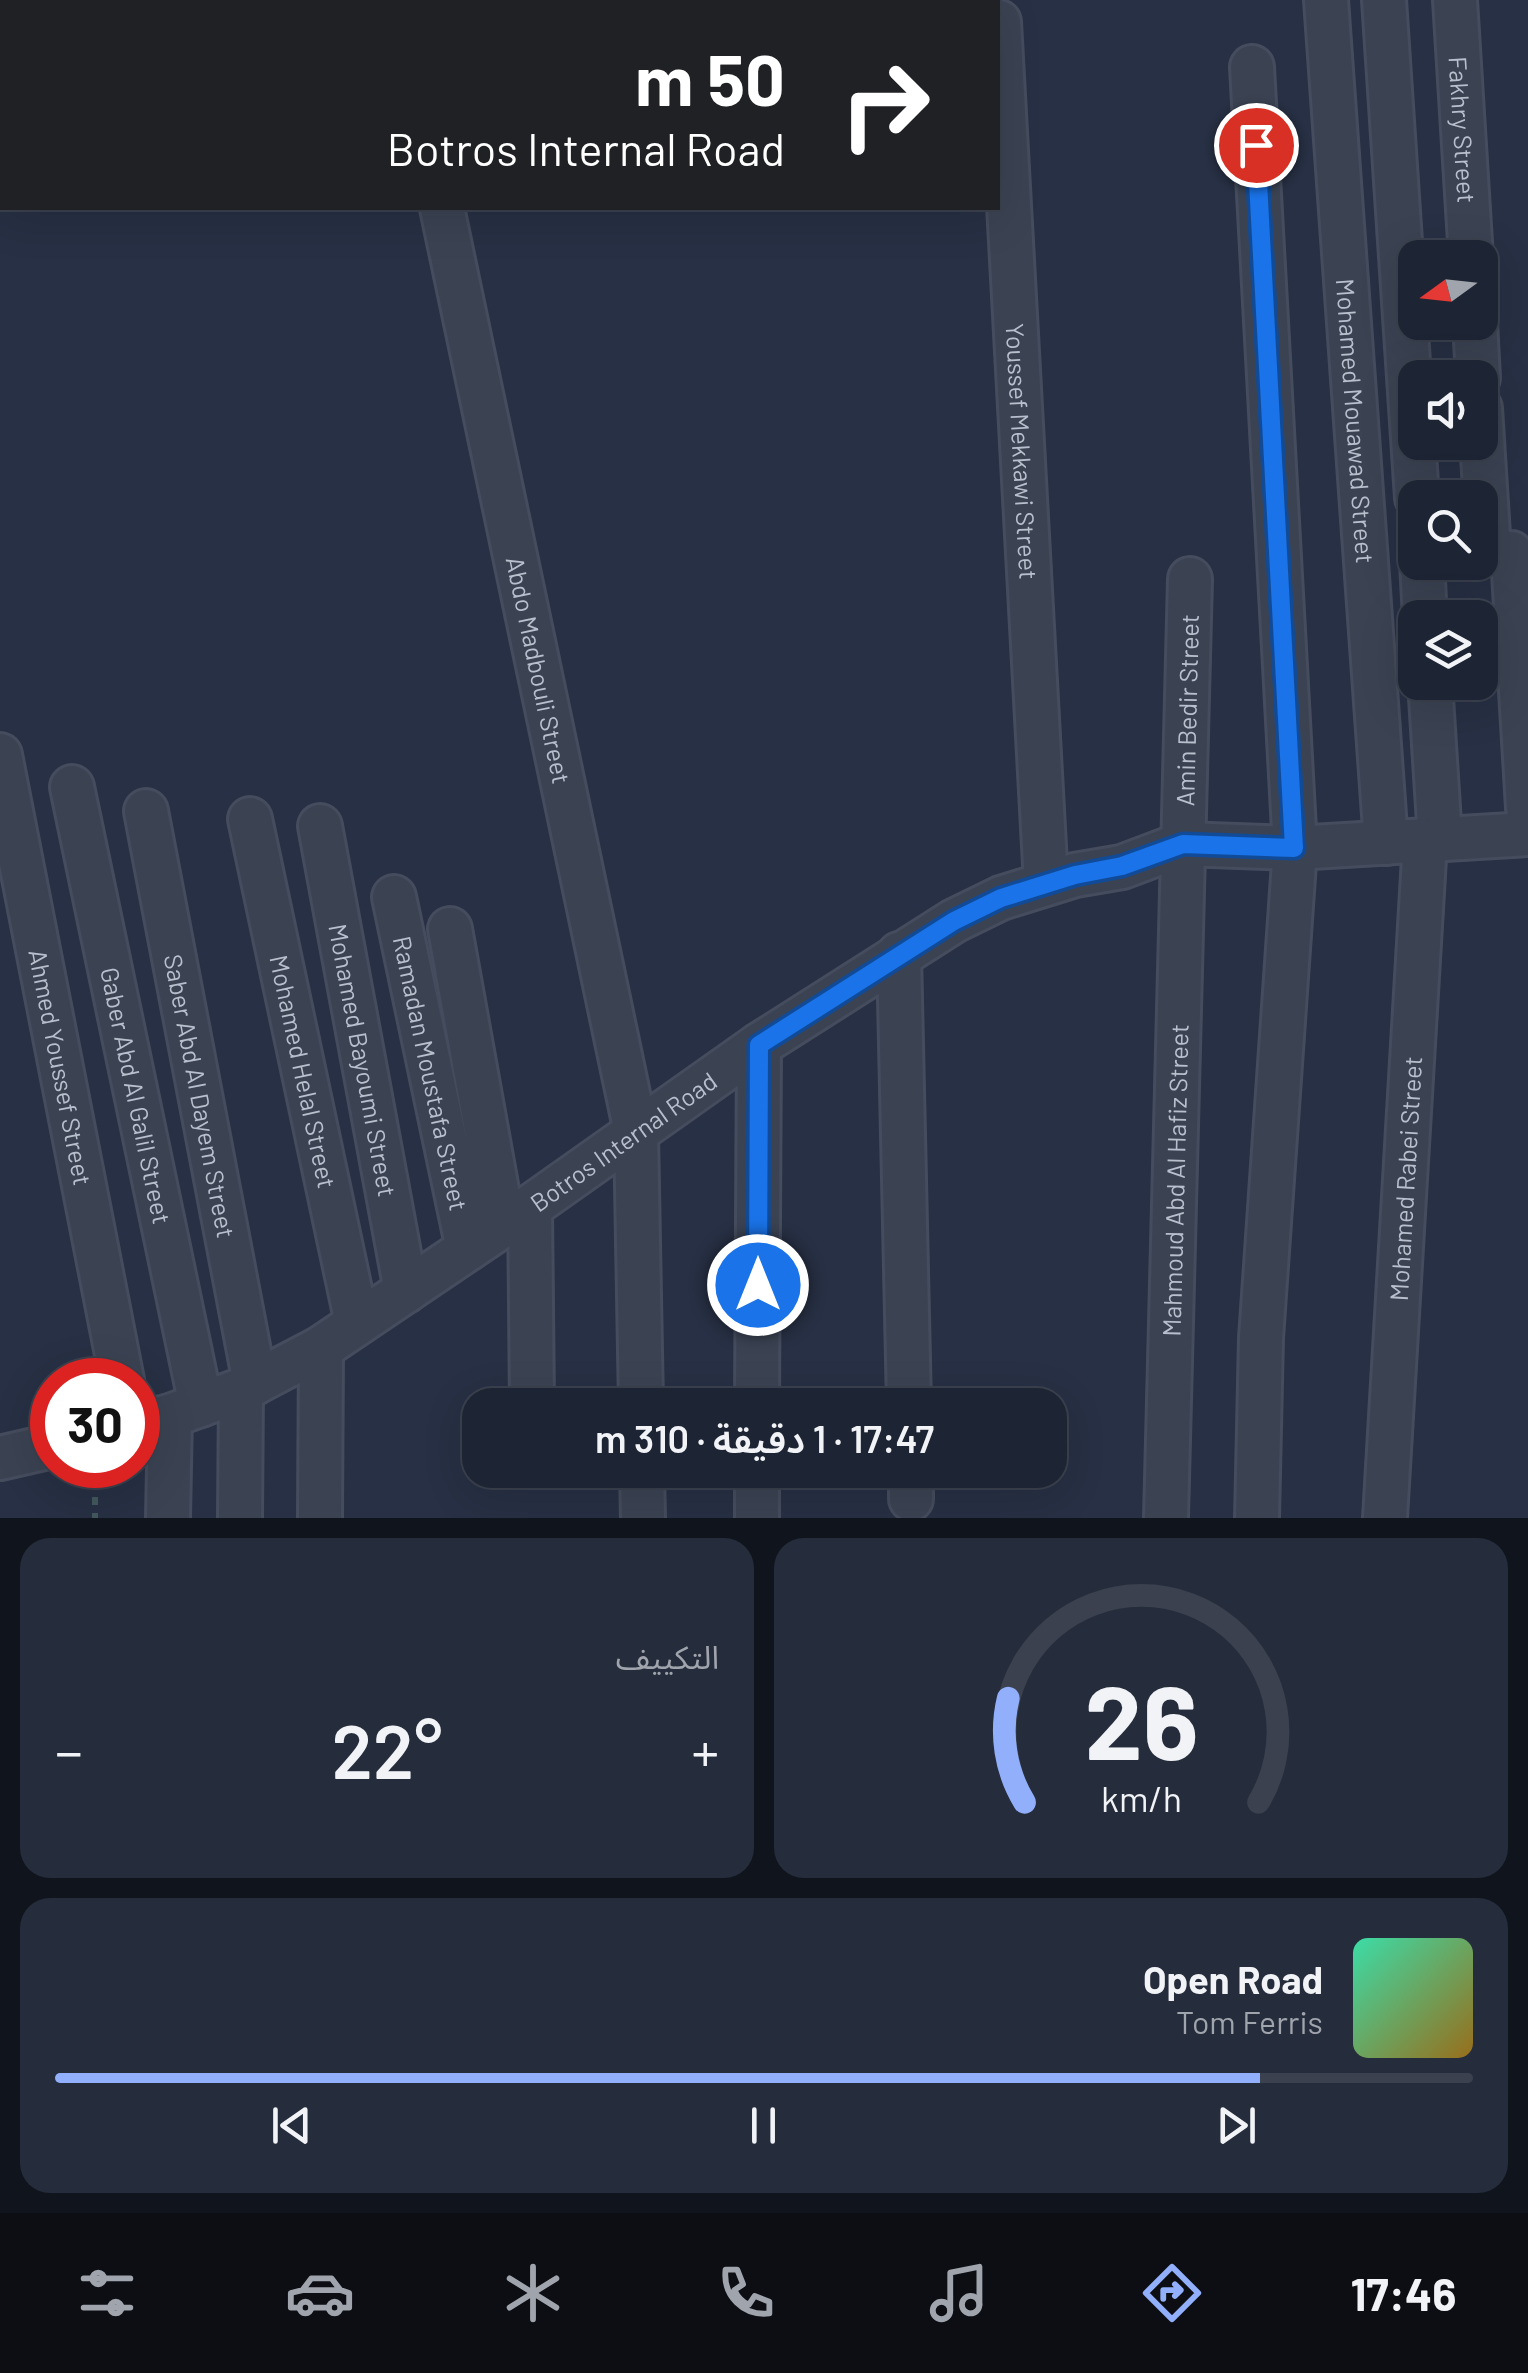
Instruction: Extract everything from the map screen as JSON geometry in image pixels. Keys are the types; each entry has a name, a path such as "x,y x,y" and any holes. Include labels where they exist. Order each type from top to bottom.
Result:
{"street":[{"name":"Mohamed Mouawad Street","path":"1326,0 1417,841"},
{"path":"1384,0 1416,480"},
{"name":"Fakhry Street","path":"1455,0 1470,240"},
{"name":"Youssef Mekkawi Street","path":"1000,40 1046,883"},
{"path":"1252,67 1294,848 1262,1338 1258,1518"},
{"name":"Abdo Madbouli Street","path":"442,210 636,1132 640,1388"},
{"path":"1483,460 1489,552 1514,556 1528,808"},
{"name":"Amin Bedir Street","path":"1183,844 1190,579"},
{"path":"1417,841 1429,700"},
{"name":"Ahmed Youssef Street","path":"0,755 118,1358"},
{"name":"Gaber Abd Al Galil Street","path":"72,786 170,1415 168,1518"},
{"name":"Saber Abd Al Dayem Street","path":"146,811 248,1386 240,1518"},
{"name":"Mohamed Helal Street","path":"250,819 358,1323"},
{"name":"Mohamed Bayoumi Street","path":"320,826 406,1290"},
{"name":"Botros Internal Road","path":"170,1415 248,1386 321,1348 759,1045 899,954 1001,898 1122,866 1183,844 1294,848 1528,834"},
{"name":"Mohamed Rabei Street","path":"1385,1518 1417,841"},
{"name":"Mahmoud Abd Al Hafiz Street","path":"1166,1518 1183,844"},
{"name":"Ramadan Moustafa Street","path":"394,898 468,1249"},
{"path":"450,929 516,1216 531,1388"},
{"path":"899,954 909,1388"},
{"path":"758,1388 759,1045"},
{"path":"320,1518 321,1348"},
{"path":"0,1458 30,1451"},
{"path":"642,1488 643,1518"},
{"path":"757,1488 757,1518"}],"path":[{"path":"94,1488 95,1518"}],"route":[{"path":"758,1285 759,1045 899,954 1001,898 1075,875 1122,866 1183,844 1294,848 1256,145"}]}
